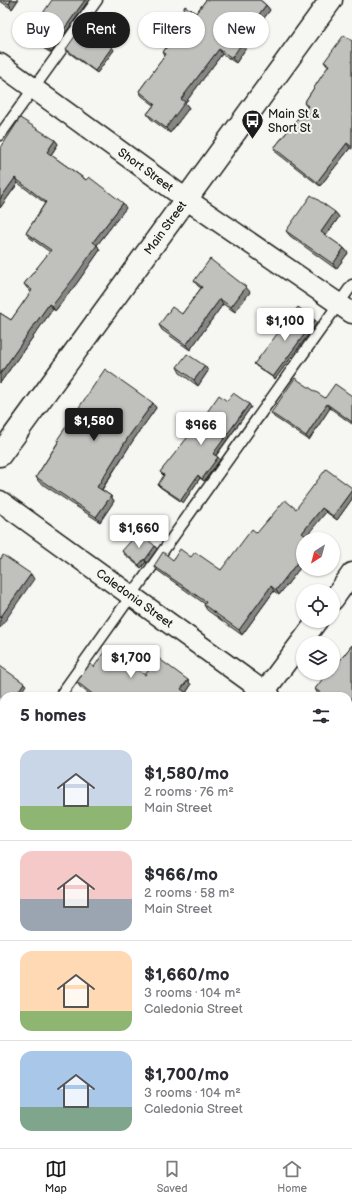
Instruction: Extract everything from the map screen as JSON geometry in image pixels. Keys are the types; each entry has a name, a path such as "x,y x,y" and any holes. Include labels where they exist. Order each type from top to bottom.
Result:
{"street":[{"name":"Main Street","path":"0,455 331,0"},
{"name":"Short Street","path":"0,64 186,199 345,308"},
{"name":"Caledonia Street","path":"0,501 261,692"},
{"path":"340,590 352,573"},
{"path":"267,692 312,628"}],"lane":[{"path":"0,135 97,0"},
{"path":"63,692 130,595 345,308 352,285"}],"building":[{"path":"3,0 11,0 9,4"},
{"path":"52,0 85,0 76,12 72,12 72,18 64,29 64,12 44,12"},
{"path":"206,0 260,0 266,5 261,12 213,12 213,48 239,48 232,58 219,49 181,99 185,102 166,128 147,114 155,104 139,91 166,54 163,52 166,48 205,48 205,12 197,12"},
{"path":"185,6 194,12 181,12"},
{"path":"344,35 352,41 352,147 347,143 317,182 274,148 308,106 304,103 329,65 324,62"},
{"path":"72,40 72,48 111,48 95,71 66,49"},
{"path":"20,118 55,140 47,152 86,180 89,177 123,203 93,242 97,245 74,278 52,306 49,304 0,374 0,313 11,320 32,290 24,284 51,250 26,233 46,202 15,178 0,199 0,149"},
{"path":"311,195 335,212 321,232 344,248 333,264 286,231"},
{"path":"210,259 246,287 231,307 220,299 186,345 159,325 172,307 182,314 202,287 194,281"},
{"path":"298,307 315,320 273,377 254,364"},
{"path":"187,354 205,366 194,380 177,367"},
{"path":"105,369 153,403 129,436 97,487 111,496 96,517 36,477 59,441 57,440"},
{"path":"295,378 325,398 335,384 352,396 352,422 327,404 306,436 271,413"},
{"path":"233,393 249,404 213,454 218,457 202,479 198,475 181,500 158,485 164,475 160,472 203,418 219,395 227,401"},
{"path":"326,469 352,488 333,516 322,508 303,532 296,532 296,564 276,590 271,586 239,630 204,605 206,602 154,566 163,552 173,560 180,549 191,557 195,552 221,570 252,529 257,533 285,500 296,509"},
{"path":"139,532 155,546 145,560 144,559 139,565 122,551"},
{"path":"3,555 31,574 0,618 0,558 1,559"},
{"path":"352,645 352,692 319,692 315,689 322,680 340,680 340,660"},
{"path":"106,649 145,675 158,658 188,680 181,689 185,692 90,692 77,682 90,664 94,667"},
{"path":"0,666 24,683 18,692 0,692"}],"place":[{"name":"Main St & Short St","path":"252,140"}]}
